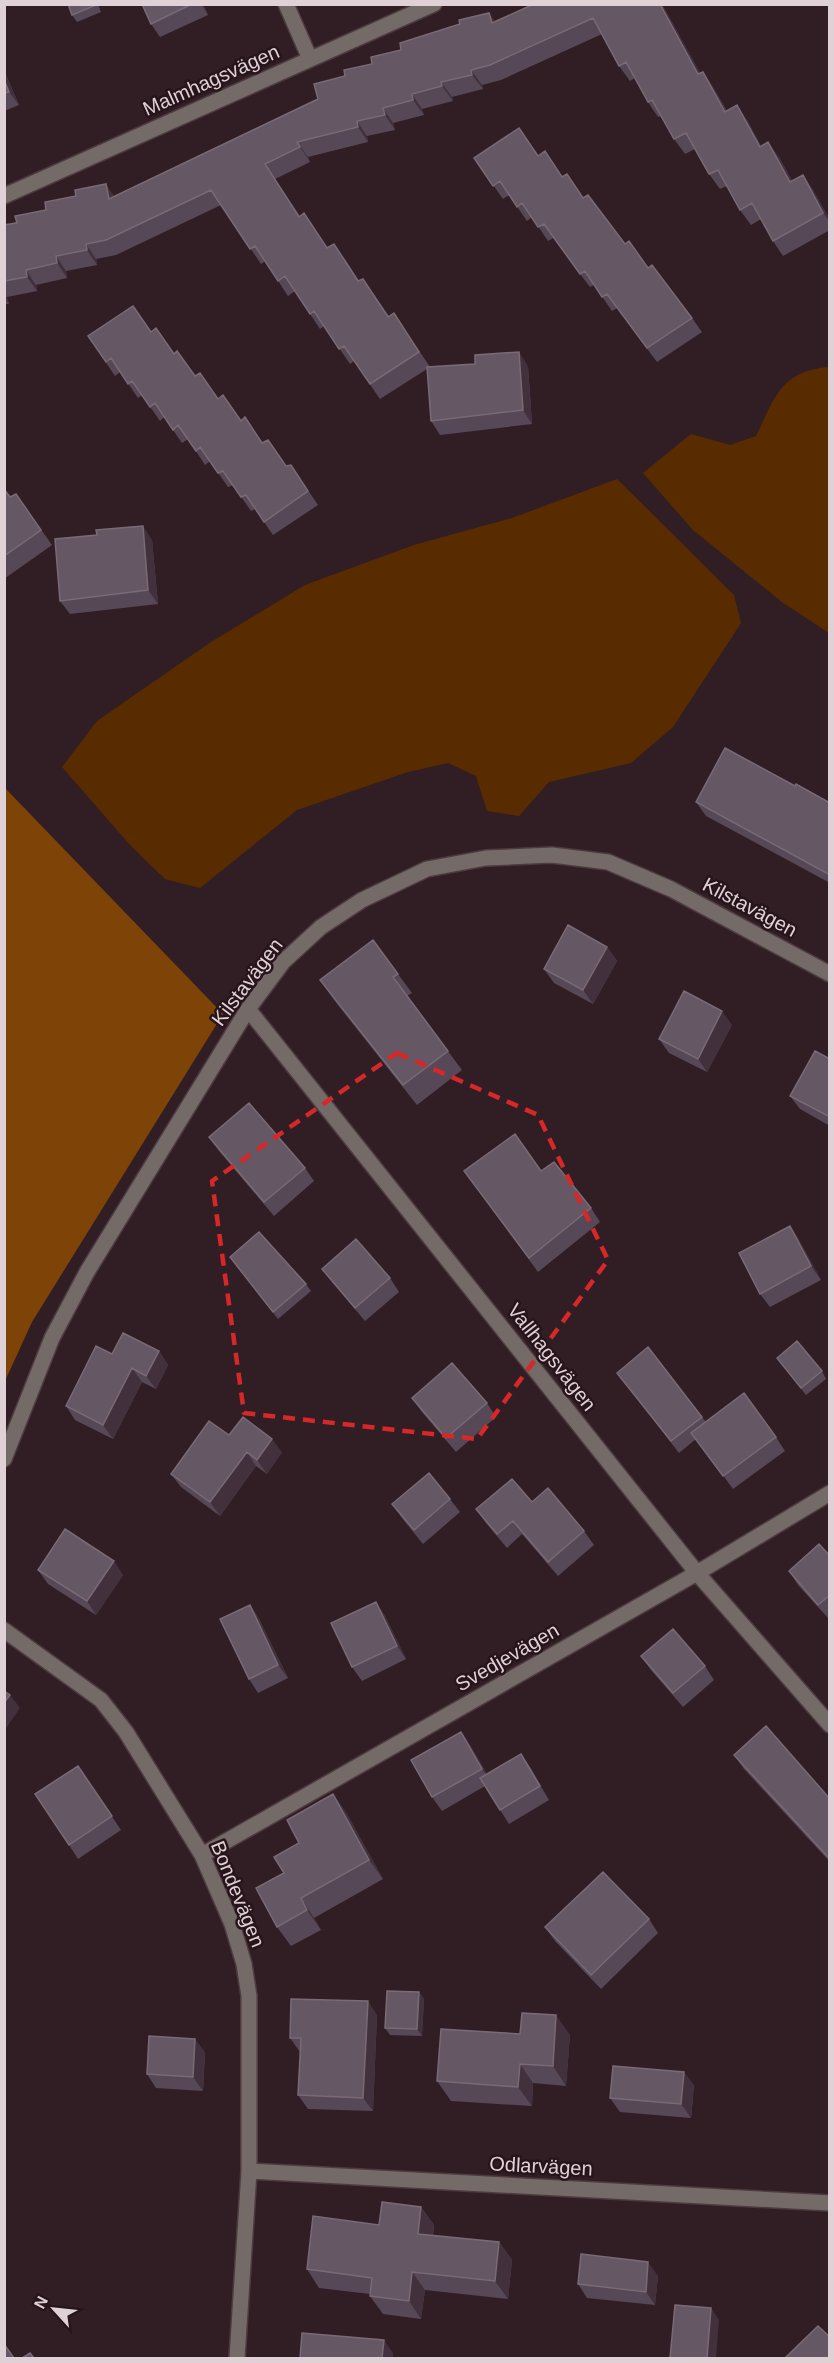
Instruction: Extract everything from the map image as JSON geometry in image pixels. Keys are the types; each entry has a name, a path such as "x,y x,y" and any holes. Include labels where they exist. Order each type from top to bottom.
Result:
{"street":[{"path":"286,4 310,59"},
{"name":"Malmhagsvägen","path":"4,196 434,4"},
{"name":"Kilstavägen","path":"4,1459 52,1338 87,1272 248,1009 283,962 321,927 362,900 427,869 486,858 552,855 608,862 671,888 830,974"},
{"name":"Vallhagsvägen","path":"248,1009 697,1573 830,1725"},
{"name":"Svedjevägen","path":"202,1855 697,1573 830,1493"},
{"name":"Bondevägen","path":"4,1630 101,1700 126,1732 202,1855 232,1924 244,1964 249,1996 249,2171 237,2358"},
{"name":"Odlarvägen","path":"249,2171 830,2203"}],"highlighted area":[{"path":"397,1053 538,1115 608,1260 477,1439 244,1413 212,1181"}],"shaded area":[{"path":"830,367 829,633 782,602 693,530 643,473 691,434 730,445 756,436 775,398 790,380 800,374"},
{"path":"617,479 734,595 741,623 673,727 631,763 549,782 519,816 487,811 476,776 448,763 408,772 297,810 200,888 165,879 130,845 62,767 97,721 211,642 305,585 414,545 512,518"},
{"path":"5,788 223,1014 32,1322 5,1381"}],"building":[{"path":"68,4 96,4 96,5 72,15"},
{"path":"142,4 192,4 151,24"},
{"path":"534,4 660,4 698,74 703,72 725,112 737,105 760,147 768,142 790,182 803,175 823,213 773,241 752,203 740,210 718,170 709,174 686,133 674,139 652,100 648,102 626,62 619,66 593,18 490,65 471,70 472,75 441,82 442,86 412,94 413,100 383,108 385,115 357,121 358,127 297,142 300,147 265,164 299,217 304,213 327,248 334,244 358,281 363,279 388,317 394,313 419,352 370,384 344,346 339,349 314,311 310,314 285,276 278,281 255,246 250,249 211,190 106,240 86,244 87,250 56,256 57,263 26,270 27,277 4,281 4,225 17,223 15,216 46,210 45,202 76,196 75,190 106,184 109,199 318,99 314,84 345,76 344,70 372,64 371,57 401,50 400,43 460,24 459,20 489,13 492,23"},
{"path":"4,80 9,92 4,93"},
{"path":"519,128 538,156 545,151 562,177 567,174 583,198 588,195 625,244 629,241 648,268 652,265 692,318 647,348 607,294 602,297 585,271 580,274 544,224 538,227 522,203 517,207 500,181 493,186 474,158"},
{"path":"133,306 151,332 156,328 174,354 177,351 195,376 200,373 218,399 223,395 241,421 245,417 262,443 268,440 286,466 291,465 308,491 264,522 246,495 241,497 223,471 218,473 200,447 196,451 178,425 173,430 155,403 150,407 132,381 128,384 111,358 106,362 88,336"},
{"path":"519,352 523,410 431,421 427,367 475,364 475,355"},
{"path":"4,489 10,497 16,494 41,530 4,556"},
{"path":"143,526 148,590 60,601 55,539 97,535 96,530"},
{"path":"725,748 830,803 830,875 696,802"},
{"path":"568,925 607,947 583,990 544,969"},
{"path":"373,940 398,974 393,977 448,1051 403,1085 320,980"},
{"path":"684,991 722,1011 698,1059 659,1039"},
{"path":"815,1051 830,1059 830,1117 790,1096"},
{"path":"249,1103 305,1168 264,1202 209,1137"},
{"path":"515,1134 541,1171 554,1162 591,1208 529,1258 464,1171"},
{"path":"790,1226 811,1266 760,1294 739,1253"},
{"path":"259,1232 306,1284 273,1312 230,1257"},
{"path":"356,1239 390,1278 355,1308 322,1269"},
{"path":"123,1333 159,1351 146,1376 132,1368 103,1425 66,1406 96,1346 112,1354"},
{"path":"797,1341 822,1371 801,1388 777,1358"},
{"path":"648,1347 702,1417 671,1441 617,1373"},
{"path":"452,1363 487,1403 446,1438 412,1398"},
{"path":"744,1393 776,1437 723,1476 691,1433"},
{"path":"243,1417 272,1439 257,1460 247,1452 210,1502 171,1474 209,1421 229,1435"},
{"path":"429,1473 450,1499 414,1530 392,1504"},
{"path":"512,1479 532,1502 548,1488 584,1531 548,1562 513,1521 497,1534 476,1509"},
{"path":"65,1529 114,1561 87,1601 38,1570"},
{"path":"819,1544 830,1556 830,1595 818,1605 789,1571"},
{"path":"376,1602 397,1646 352,1667 331,1623"},
{"path":"250,1605 278,1665 249,1679 220,1619"},
{"path":"673,1629 705,1666 673,1693 641,1656"},
{"path":"4,1691 10,1695 4,1703"},
{"path":"766,1726 830,1799 830,1859 734,1755"},
{"path":"461,1732 482,1769 432,1797 411,1760"},
{"path":"521,1754 540,1786 500,1810 480,1778"},
{"path":"78,1766 112,1816 69,1845 35,1794"},
{"path":"333,1794 369,1860 301,1898 307,1910 277,1927 256,1888 284,1873 274,1857 299,1843 287,1820"},
{"path":"603,1872 649,1919 591,1975 545,1927"},
{"path":"387,1991 419,1992 417,2029 385,2028"},
{"path":"291,1999 368,2001 363,2098 298,2095 301,2038 290,2038"},
{"path":"522,2013 556,2015 553,2066 520,2064 518,2087 437,2081 441,2029 520,2034"},
{"path":"149,2036 195,2039 193,2077 147,2074"},
{"path":"613,2066 684,2072 681,2104 610,2098"},
{"path":"382,2202 421,2207 418,2234 499,2242 495,2281 412,2272 409,2301 370,2296 372,2278 307,2269 313,2216 379,2225"},
{"path":"581,2254 648,2262 646,2292 578,2284"},
{"path":"675,2305 711,2308 707,2358 670,2358"},
{"path":"818,2326 830,2337 830,2358 785,2358"},
{"path":"302,2333 384,2340 382,2358 300,2358"},
{"path":"4,2344 14,2358 4,2358"},
{"path":"30,2353 34,2358 22,2358"}]}
